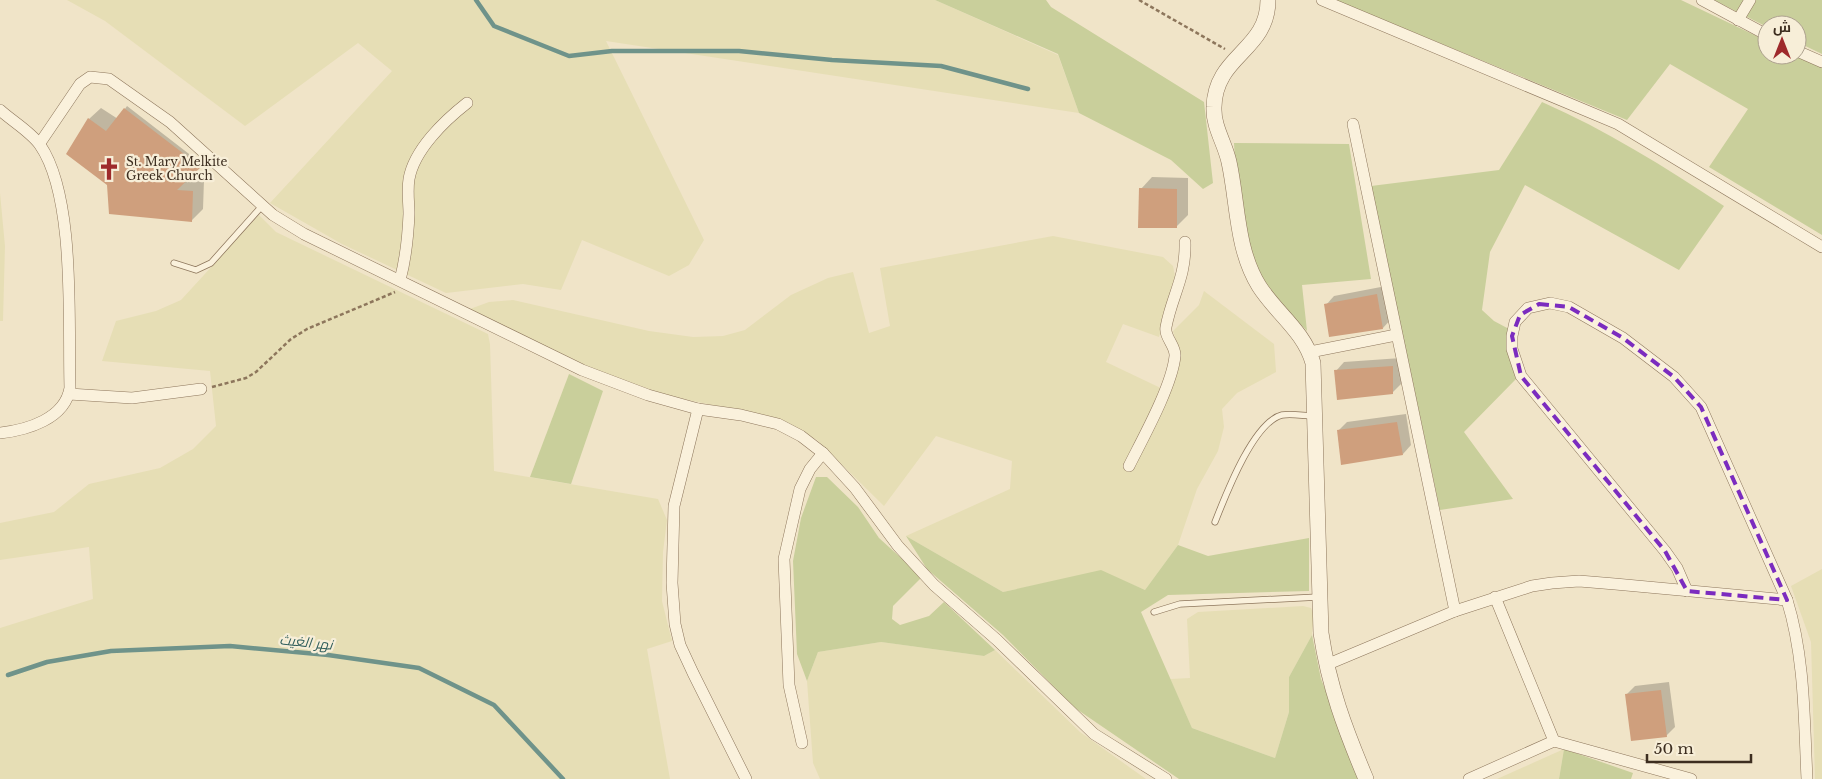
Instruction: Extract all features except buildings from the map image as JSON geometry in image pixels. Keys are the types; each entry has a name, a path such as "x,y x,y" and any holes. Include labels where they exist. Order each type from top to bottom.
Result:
{"street":[{"path":"1268,0 1266,24 1257,38 1238,55 1223,75 1214,105 1217,130 1229,160 1236,213 1251,272 1260,288 1301,338 1310,352 1314,384 1319,597 1326,666 1337,707 1366,779"},
{"path":"1322,0 1618,124 1822,247"},
{"path":"1702,0 1757,30"},
{"path":"1738,20 1750,0"},
{"path":"1807,55 1822,62"},
{"path":"40,144 80,84 90,77 109,79 170,122 273,215 304,234 582,370 648,395 698,410 741,416 778,424 801,436 823,453 855,488 898,546 934,585 997,640 1094,734 1166,779"},
{"path":"405,282 408,186 412,170 423,150 439,130 467,104"},
{"path":"0,110 40,144 57,181 65,237 69,306 69,394 61,408 52,416 28,428 0,434"},
{"path":"1353,124 1455,611"},
{"path":"1129,466 1158,404 1175,354 1165,330 1186,263 1185,242"},
{"path":"1688,591 1677,568 1665,551 1520,376 1514,362 1512,336 1515,322 1528,308 1550,303 1569,307 1623,338 1674,377 1701,407 1786,600 1795,626 1803,687 1807,779"},
{"path":"1310,352 1396,335"},
{"path":"69,394 132,398 201,389"},
{"path":"698,410 674,506 672,582 675,624 680,645 746,779"},
{"path":"802,743 789,685 784,559 800,489 810,469 823,453"},
{"path":"1326,666 1455,611 1532,586 1579,581 1786,600"},
{"path":"1495,597 1554,741"},
{"path":"1469,779 1554,741 1691,779"}],"lane":[{"path":"174,263 196,270 210,263 262,206"},
{"path":"1215,522 1229,486 1249,448 1263,429 1281,416 1315,416"},
{"path":"1154,612 1180,604 1319,597"}],"path":[{"path":"1139,0 1238,55"},
{"path":"201,389 246,378 256,372 298,334 405,282"}],"highlighted area":[{"path":"1539,304 1569,307 1623,338 1674,377 1701,407 1787,600 1687,591 1665,551 1521,376 1512,336 1520,315"}],"shaded area":[{"path":"67,0 935,0 1058,55 1079,113 606,41 704,240 689,265 669,276 582,240 561,290 523,284 446,293 342,244 270,203 392,71 358,43 245,126 105,21"},
{"path":"0,193 5,246 3,321 0,321"},
{"path":"259,215 276,232 488,334 490,344 494,471 658,499 667,520 663,552 662,601 672,641 647,649 670,779 0,779 0,628 93,599 89,547 0,560 0,523 54,512 89,484 160,468 193,449 216,426 210,371 102,361 116,321 156,311 181,300"},
{"path":"1053,236 1163,257 1173,266 1175,276 1159,337 1123,324 1106,362 1167,391 1180,355 1173,331 1199,305 1204,291 1274,344 1276,372 1237,393 1222,409 1224,427 1218,451 1197,489 1178,545 1145,590 1101,571 1003,592 906,536 1010,489 1012,461 936,436 884,506 817,440 779,419 669,396 578,364 470,309 489,302 513,300 649,331 693,337 723,336 745,330 791,295 828,278 853,272 869,333 890,326 880,268"},
{"path":"1822,569 1822,779 1815,779 1811,642 1791,586"},
{"path":"1303,606 1311,608 1314,615 1312,635 1289,677 1289,712 1275,758 1192,728 1170,679 1190,678 1187,619 1198,612"},
{"path":"881,642 984,656 995,650 1080,732 1146,779 820,779 813,763 807,681 818,652"},
{"path":"1564,749 1559,779 1497,779"}],"green space":[{"path":"935,0 1046,0 1051,7 1204,102 1213,183 1203,189 1171,160 1079,113 1058,54"},
{"path":"1335,0 1681,0 1757,36 1757,65 1807,65 1807,60 1822,67 1822,235 1709,167 1748,109 1670,64 1627,120"},
{"path":"1714,0 1822,0 1822,54 1807,47 1807,15 1757,15 1757,22"},
{"path":"1542,102 1635,150 1724,206 1679,270 1525,185 1490,252 1482,310 1494,321 1509,329 1506,345 1516,379 1464,432 1513,499 1440,510 1371,186 1499,170"},
{"path":"1234,143 1349,144 1371,279 1302,285 1307,331 1270,293 1255,265 1242,213"},
{"path":"569,374 603,391 571,484 530,477"},
{"path":"816,477 827,477 858,507 879,538 922,577 893,606 892,619 900,625 929,616 944,602 995,650 984,656 881,642 818,652 807,681 797,654 793,561 801,518"},
{"path":"906,536 1003,592 1101,570 1145,590 1178,545 1208,556 1309,538 1309,591 1168,595 1141,612 1192,728 1275,758 1289,712 1289,677 1312,635 1321,679 1362,779 1179,779 1075,708 1003,635 927,569"},
{"path":"1564,749 1633,773 1631,779 1559,779"}],"waterway":[{"path":"476,0 494,26 569,56 612,51 739,51 832,60 941,66 1028,89"},
{"name":"نهر الغيث","path":"8,675 47,662 111,651 230,646 328,655 419,668 494,705 563,779"}],"place":[{"name":"St. Mary Melkite Greek Church","path":"109,169"}]}
